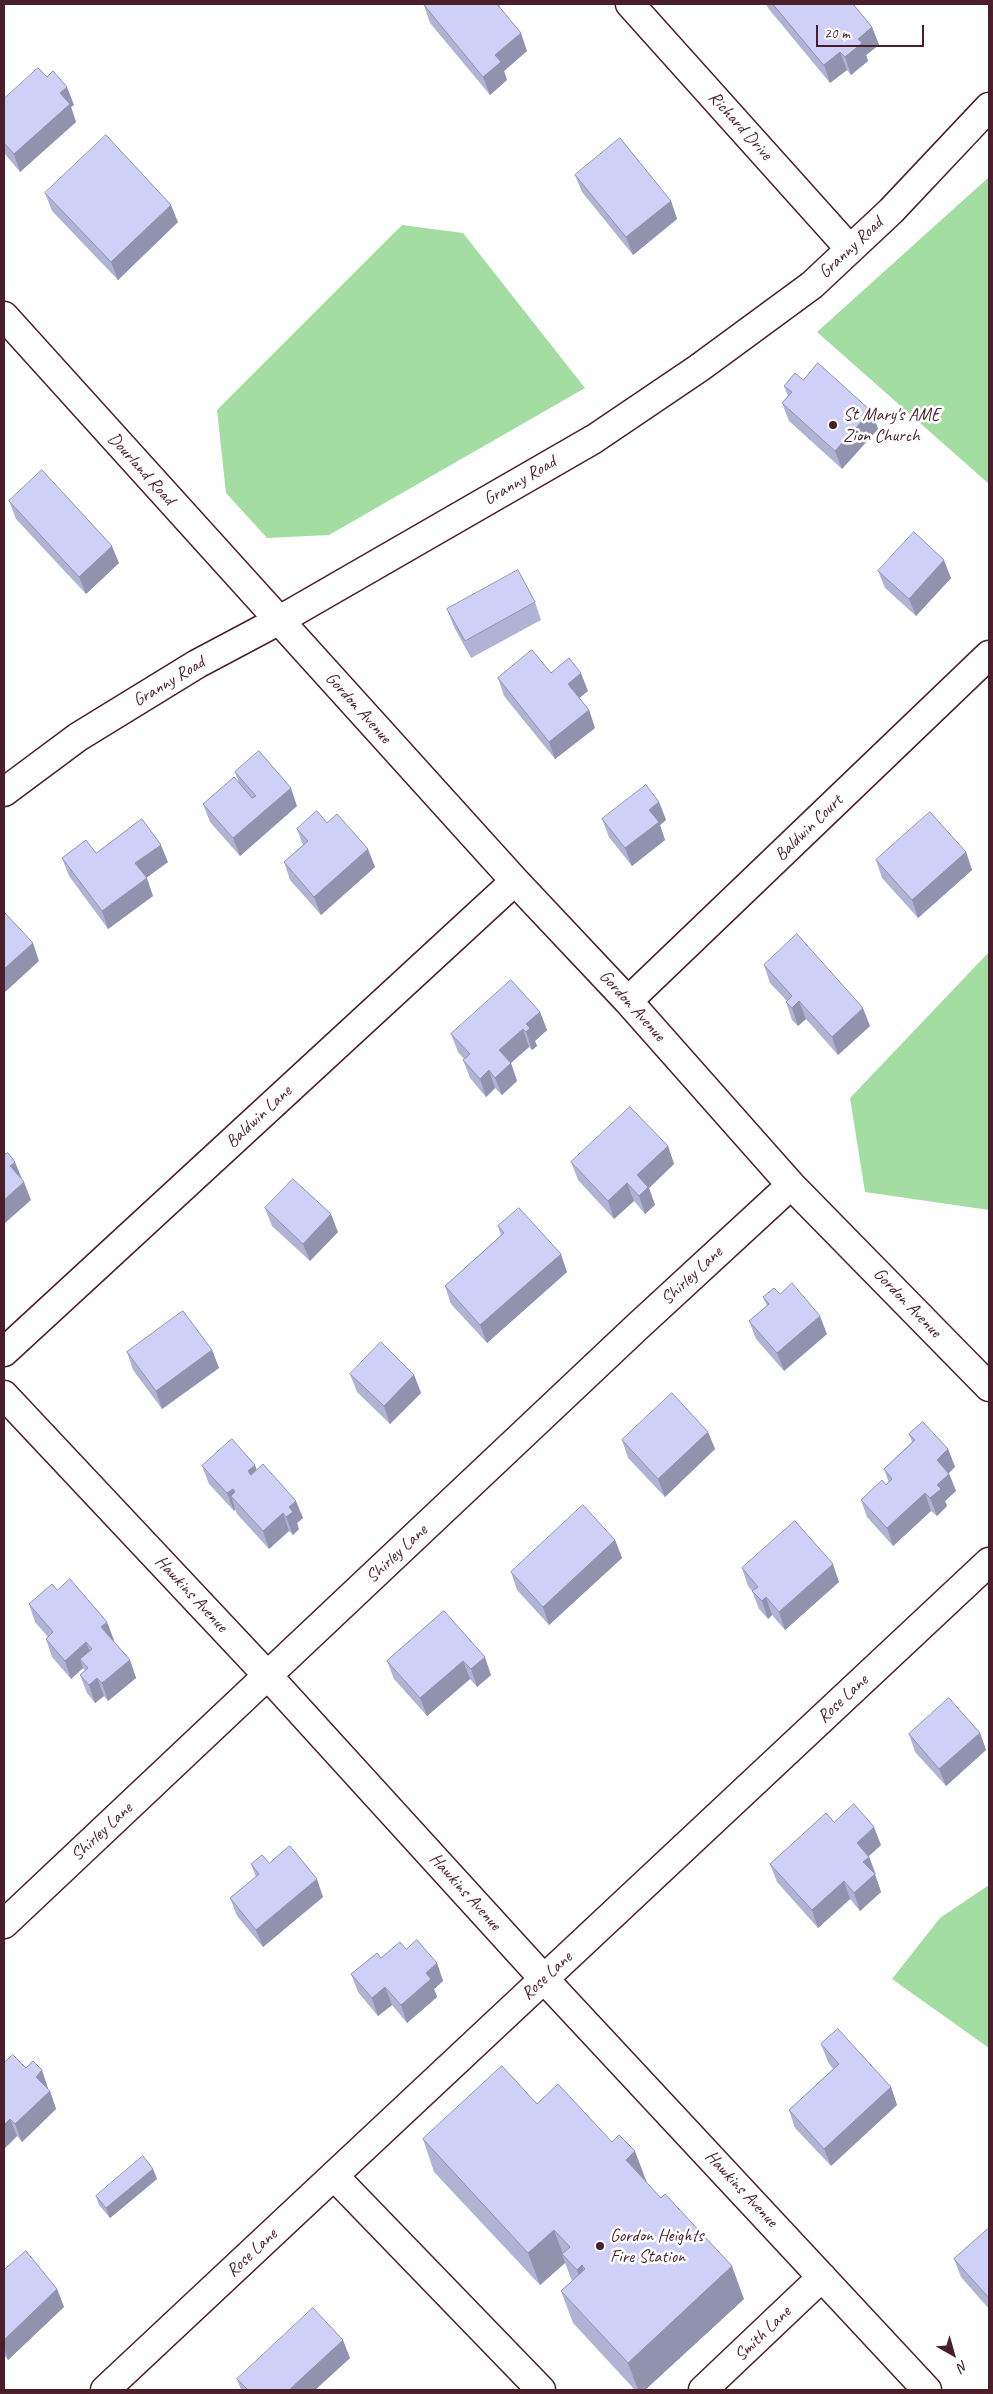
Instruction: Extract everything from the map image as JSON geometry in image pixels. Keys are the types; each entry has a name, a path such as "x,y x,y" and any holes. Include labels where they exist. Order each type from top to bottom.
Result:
{"street":[{"name":"Richard Drive","path":"630,4 850,248"},
{"name":"Granny Road","path":"4,792 78,736 197,664 278,621 594,439 699,368 812,285 891,211 989,107"},
{"name":"Dourland Road","path":"4,316 278,621"},
{"name":"Gordon Avenue","path":"278,621 515,881 628,1001 791,1185 989,1387"},
{"name":"Baldwin Court","path":"628,1001 989,655"},
{"name":"Baldwin Lane","path":"4,1352 515,881"},
{"name":"Shirley Lane","path":"4,1924 629,1334 791,1185"},
{"name":"Hawkins Avenue","path":"4,1395 268,1676 544,1979 927,2390"},
{"name":"Rose Lane","path":"105,2390 989,1562"},
{"path":"334,2176 540,2390"},
{"name":"Smith Lane","path":"703,2390 822,2277"}],"green space":[{"path":"989,177 989,484 817,332"},
{"path":"402,225 463,233 585,388 329,535 267,538 226,493 217,410"},
{"path":"989,952 989,1210 865,1192 850,1098"},
{"path":"989,1885 989,2048 892,1979 940,1918"}],"building":[{"path":"425,4 497,4 521,33 495,55 501,62 483,77"},
{"path":"773,4 853,4 872,27 858,39 862,43 845,57 840,52 824,65"},
{"path":"38,68 47,77 53,71 67,87 60,93 70,104 14,154 4,143 4,99"},
{"path":"106,135 171,205 111,262 45,193"},
{"path":"620,138 671,201 626,237 575,175"},
{"name":"St Mary's AME Zion Church","path":"818,363 871,411 835,451 782,403 792,392 784,386 795,373 803,380"},
{"path":"42,470 112,546 79,577 9,501"},
{"path":"914,532 944,560 909,599 878,571"},
{"path":"518,570 535,602 465,641 447,609"},
{"path":"532,650 551,673 569,658 581,673 568,684 589,710 549,742 498,678"},
{"path":"259,751 291,788 233,838 203,804 234,777 252,798 256,796 235,772"},
{"path":"646,785 659,802 649,810 659,822 625,848 602,819"},
{"path":"317,811 327,823 337,814 368,849 314,897 284,862 308,841 297,829"},
{"path":"930,812 966,852 912,900 876,860"},
{"path":"142,819 161,845 135,863 147,878 102,911 62,858 86,840 96,853"},
{"path":"4,912 33,943 4,969"},
{"path":"797,934 863,1008 832,1037 799,1001 792,1008 786,1002 792,996 764,965"},
{"path":"511,980 540,1012 526,1024 530,1028 526,1032 523,1029 499,1050 511,1063 495,1078 489,1070 480,1079 463,1060 470,1054 451,1034"},
{"path":"630,1107 668,1146 637,1175 648,1187 639,1196 627,1183 608,1201 571,1162"},
{"path":"8,1153 15,1162 10,1166 24,1182 4,1200 4,1155"},
{"path":"293,1179 331,1214 303,1244 265,1208"},
{"path":"519,1208 561,1254 480,1325 445,1286 504,1233 498,1226"},
{"path":"792,1283 820,1316 777,1353 749,1321 769,1304 763,1297 774,1288 780,1294"},
{"path":"183,1311 212,1350 156,1391 127,1352"},
{"path":"381,1342 414,1375 384,1406 350,1374"},
{"path":"672,1393 708,1432 658,1479 622,1440"},
{"path":"923,1422 948,1449 937,1460 949,1474 937,1485 941,1489 930,1498 925,1493 887,1528 861,1500 882,1480 886,1485 892,1479 884,1469 915,1440 909,1434"},
{"path":"232,1439 255,1465 248,1471 251,1475 263,1464 296,1501 289,1507 293,1512 286,1517 283,1513 263,1531 231,1496 235,1492 233,1489 227,1493 202,1466"},
{"path":"583,1505 615,1540 543,1607 511,1572"},
{"path":"795,1521 833,1564 779,1612 766,1597 762,1601 752,1591 758,1587 742,1568"},
{"path":"70,1579 107,1622 101,1627 130,1660 102,1683 97,1678 89,1685 80,1675 88,1668 80,1659 92,1649 86,1642 65,1661 46,1639 53,1632 29,1604 52,1584 57,1590"},
{"path":"444,1611 485,1657 471,1669 463,1661 420,1698 387,1661"},
{"path":"949,1698 980,1733 939,1769 909,1734"},
{"path":"854,1804 874,1827 857,1843 869,1857 863,1862 875,1874 854,1893 844,1881 812,1910 770,1864 826,1813 834,1822"},
{"path":"290,1846 317,1879 256,1930 230,1898 259,1874 251,1864 262,1855 269,1863"},
{"path":"417,1940 437,1963 426,1973 431,1979 401,2005 385,1987 372,1998 351,1974 377,1953 381,1958 400,1942 406,1949"},
{"path":"838,2029 891,2087 824,2149 789,2110 839,2064 821,2044"},
{"path":"13,2055 26,2068 33,2061 42,2070 36,2077 50,2091 15,2124 10,2119 4,2125 4,2063"},
{"name":"Gordon Heights Fire Station","path":"502,2066 537,2104 558,2084 612,2142 619,2135 635,2151 626,2160 661,2198 665,2194 732,2266 628,2363 561,2291 585,2269 582,2265 577,2270 562,2254 570,2247 554,2230 528,2253 423,2139"},
{"path":"143,2156 153,2169 106,2208 96,2196"},
{"path":"989,2228 989,2298 954,2259"},
{"path":"26,2251 57,2289 4,2340 4,2270"},
{"path":"313,2308 343,2340 289,2390 248,2390 237,2379"}],"place":[{"name":"St Mary's AME Zion Church","path":"833,425"},
{"name":"Gordon Heights Fire Station","path":"600,2246"}]}
